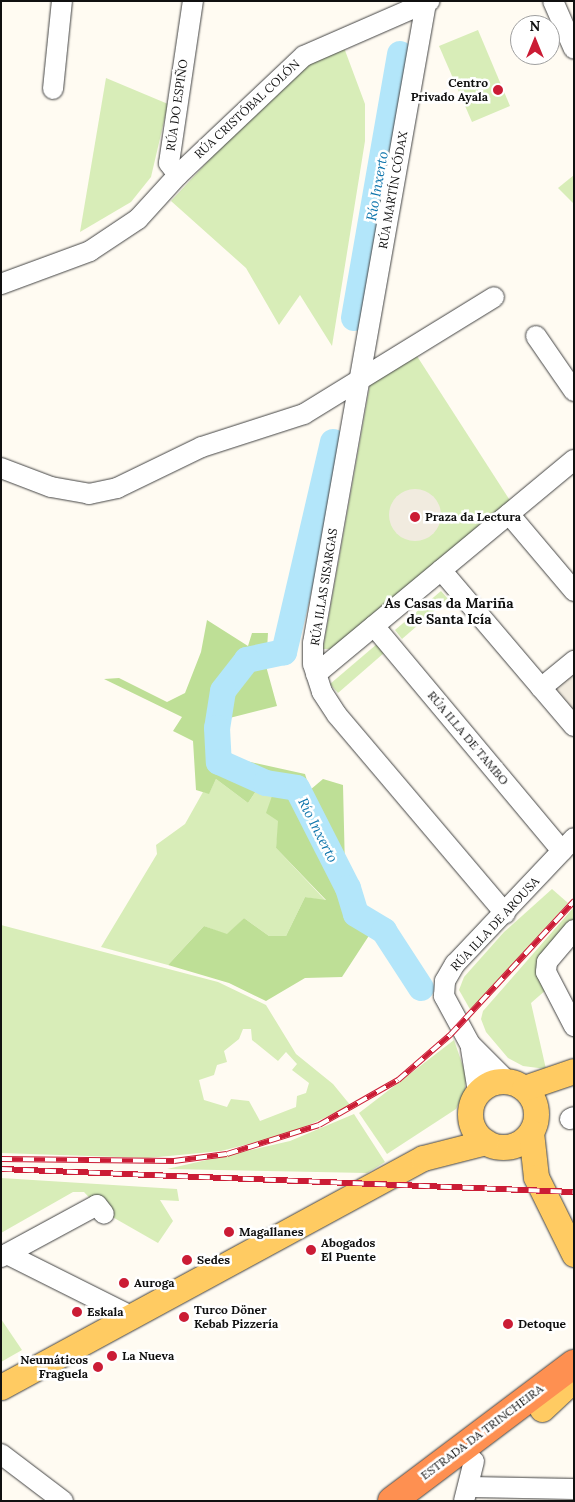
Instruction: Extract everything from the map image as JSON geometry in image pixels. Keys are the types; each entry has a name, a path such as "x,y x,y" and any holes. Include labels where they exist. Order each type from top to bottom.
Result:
{"highway":[{"name":"ESTRADA DA TRINCHEIRA","path":"422,1501 470,1483 532,1406 574,1364"},
{"name":"ESTRADA DA TRINCHEIRA","path":"392,1501 532,1406 574,1388"}],"main road":[{"path":"428,1155 474,1103 515,1084 574,1071"},
{"path":"515,1084 533,1124 536,1177 574,1254"},
{"path":"1,1387 428,1155 521,1141 533,1124 574,1088"},
{"path":"474,1103 472,1125 493,1144 536,1177"},
{"path":"532,1406 574,1358"},
{"path":"532,1406 574,1379"}],"street":[{"path":"53,89 62,1"},
{"name":"RÚA DO ESPIÑO","path":"178,174 169,164 193,1"},
{"path":"553,1 574,49"},
{"name":"RÚA CRISTÓBAL COLÓN","path":"178,174 304,56 428,2"},
{"name":"RÚA MARTÍN CÓDAX","path":"360,377 428,2"},
{"path":"1,284 90,251 138,219 178,174"},
{"path":"1,468 51,487 90,494 117,488 202,448 304,414 360,377 494,297"},
{"path":"536,336 574,391"},
{"name":"RÚA ILLAS SISARGAS","path":"360,377 313,643 316,674 337,715 505,913"},
{"path":"316,674 574,460"},
{"path":"508,514 572,584"},
{"path":"441,570 574,726"},
{"name":"RÚA ILLA DE TAMBO","path":"374,626 568,844"},
{"path":"541,688 574,661"},
{"name":"RÚA ILLA DE AROUSA","path":"515,1084 470,1044 444,996 445,981 568,844"},
{"path":"574,930 547,962 546,972 574,1026"},
{"name":"RÚA ILLA DE AROUSA","path":"470,1044 474,1103"},
{"path":"4,1256 97,1205 104,1214"},
{"path":"4,1256 131,1316"},
{"path":"1,1454 63,1501"},
{"path":"470,1483 574,1489"}],"green space":[{"path":"478,30 510,106 472,122 439,46"},
{"path":"343,45 365,104 365,141 332,346 300,295 279,325 246,268 171,201 282,82 324,51"},
{"path":"106,78 168,104 151,177 131,202 80,232"},
{"path":"574,175 574,204 558,188"},
{"path":"415,353 511,502 337,649 323,649 371,379"},
{"path":"441,591 448,599 402,639 395,630"},
{"path":"207,620 248,646 252,633 268,633 266,666 277,706 210,723 228,757 305,774 310,790 323,779 343,785 346,911 372,931 342,977 305,978 266,1001 229,983 168,965 204,926 227,934 244,918 269,936 286,936 305,897 326,900 276,848 278,821 266,813 272,796 258,788 248,803 216,779 209,794 196,790 193,741 173,731 182,717 104,679 119,678 167,702 185,693 201,652"},
{"path":"377,644 384,653 338,693 330,684"},
{"path":"216,779 248,803 258,788 272,796 279,821 276,848 326,901 305,897 286,936 269,936 244,918 227,935 204,926 168,965 101,947 157,854 156,845 185,824 203,792 209,793"},
{"path":"552,889 568,903 471,1011 459,990 464,977 504,932"},
{"path":"574,907 574,923 547,989 531,1003 546,1069 523,1066 508,1058 486,1032 481,1019 483,1011"},
{"path":"1,925 218,982 266,1005 296,1054 333,1084 351,1106 289,1134 221,1151 148,1158 1,1153","holes":["243,1029 251,1029 252,1040 278,1061 286,1052 297,1064 292,1070 309,1083 306,1093 297,1096 296,1107 260,1121 249,1101 231,1099 227,1107 204,1100 199,1080 214,1075 217,1065 227,1062 224,1051 239,1039"]},
{"path":"454,1040 466,1075 465,1091 456,1109 387,1154 359,1113"},
{"path":"354,1114 385,1162 367,1173 167,1169 290,1141"},
{"path":"1,1178 177,1189 179,1201 160,1200 173,1221 158,1243 102,1211 84,1192 73,1192 1,1233"},
{"path":"1,1319 22,1350 1,1362"}],"shaded area":[{"name":"Praza da Lectura","path":"410,489 420,489 434,496 441,510 441,520 434,534 420,541 410,541 400,537 393,530 389,520 389,510 393,500 400,493"},
{"path":"574,670 574,718 554,686"}],"waterway":[{"name":"Río Inxerto","path":"354,318 400,54"},
{"name":"Río Inxerto","path":"333,442 284,652 247,660 223,691 217,728 219,762 266,783 297,788 348,888 356,914 384,931 421,988"}],"railway":[{"path":"1,1159 174,1161 227,1154 319,1125 398,1080 450,1035 574,901"},
{"path":"1,1169 574,1192"}],"place":[{"name":"Centro Privado Ayala","path":"498,90"},
{"name":"Praza da Lectura","path":"415,517"},
{"name":"Magallanes","path":"229,1232"},
{"name":"Abogados El Puente","path":"311,1250"},
{"name":"Sedes","path":"187,1260"},
{"name":"Auroga","path":"124,1283"},
{"name":"Eskala","path":"77,1312"},
{"name":"Turco Döner Kebab Pizzería","path":"184,1317"},
{"name":"Detoque","path":"508,1324"},
{"name":"La Nueva","path":"112,1356"},
{"name":"Neumáticos Fraguela","path":"98,1367"}],"district":[{"name":"As Casas da Mariña de Santa Icía","path":"449,612"}]}
